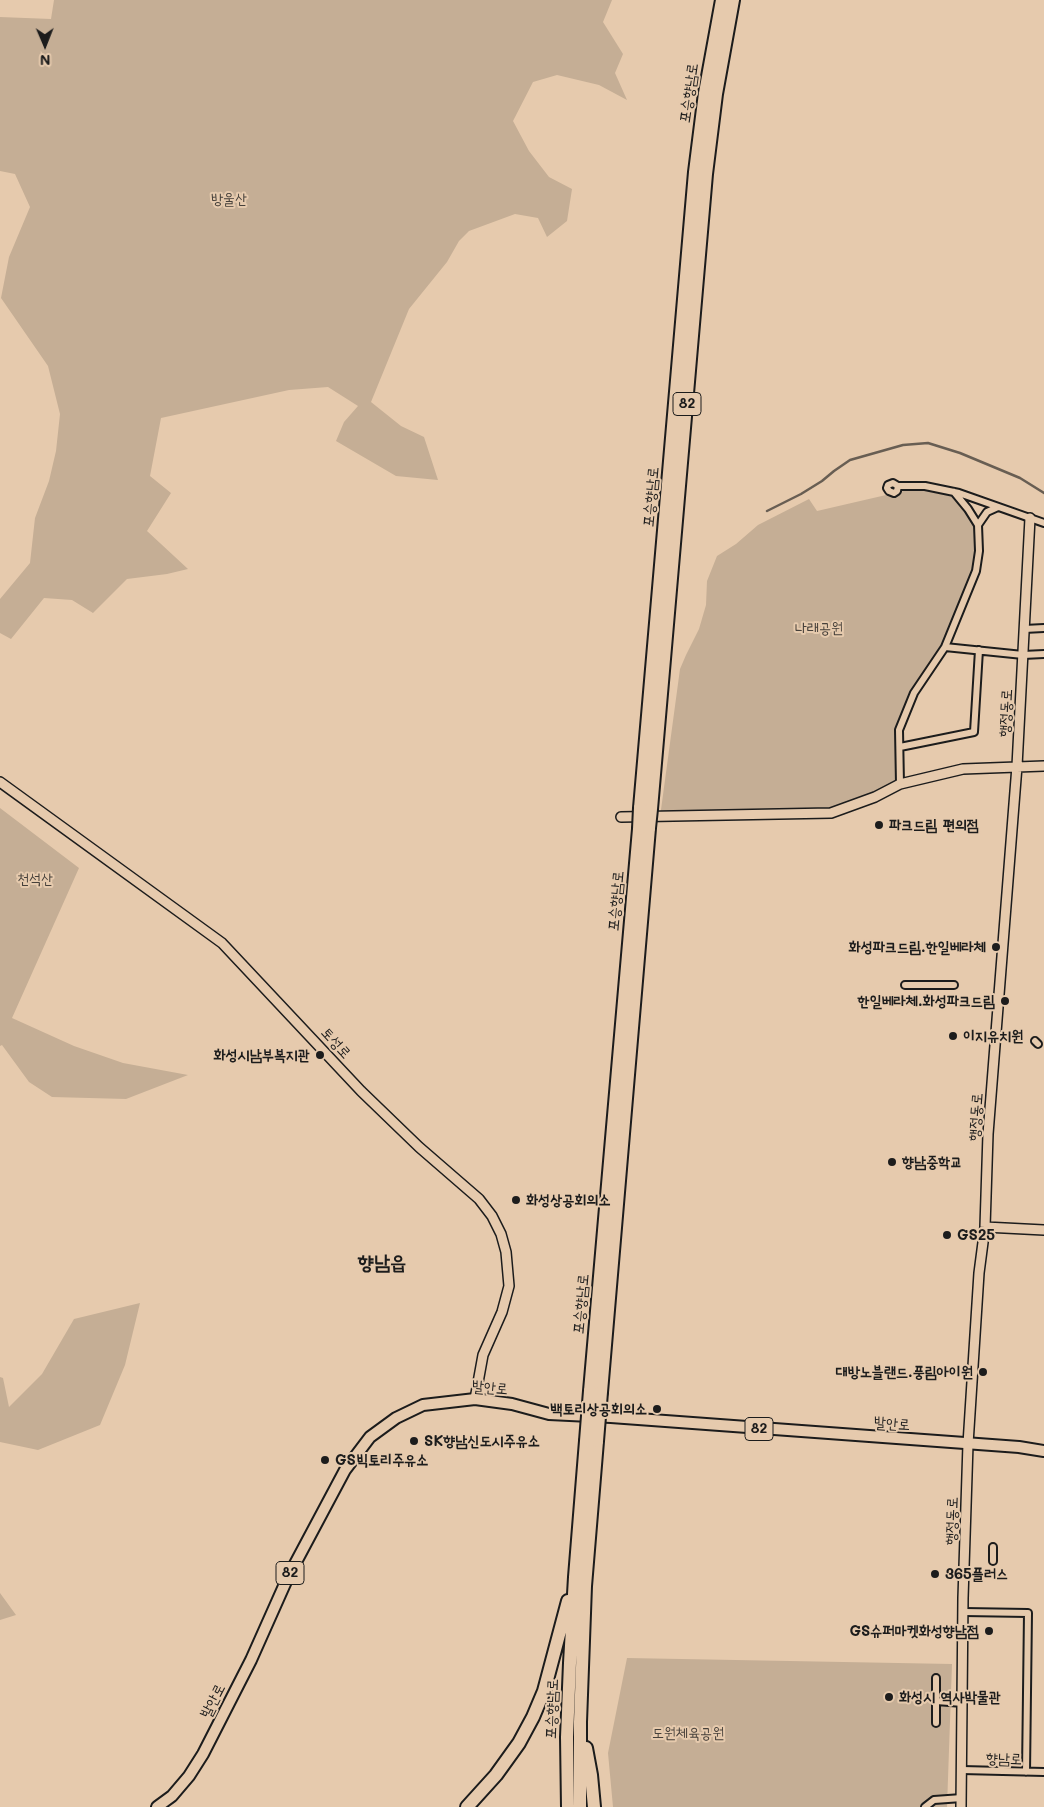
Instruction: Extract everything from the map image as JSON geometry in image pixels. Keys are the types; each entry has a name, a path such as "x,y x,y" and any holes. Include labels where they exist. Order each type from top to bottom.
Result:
{"highway":[{"name":"포승향남로","path":"646,809 695,172 705,93 722,0"},
{"name":"포승향남로","path":"568,1807 567,1737 574,1577 596,1391 644,828 706,174 716,94 733,0"},
{"name":"포승향남로","path":"580,1807 580,1722 591,1441"},
{"path":"467,1807 496,1775 519,1743 533,1717 544,1691 574,1577"},
{"path":"580,1722 591,1774 594,1807"}],"main road":[{"name":"발안로","path":"157,1807 172,1796 189,1776 203,1754 243,1676 288,1577 346,1470 370,1437 396,1418 423,1405 475,1399 512,1404 549,1414 1019,1447 1044,1451"}],"street":[{"path":"898,486 925,486 954,492 1044,523"},
{"path":"900,784 899,730 905,712 914,692 944,647 976,571 979,551 978,525 968,508 954,492"},
{"path":"978,525 987,512 998,507"},
{"name":"행정동로","path":"962,1803 962,1703 968,1444 979,1273 985,1227 988,1134 1016,766 1030,518"},
{"path":"1024,629 1044,628"},
{"path":"944,647 1023,655 1044,654"},
{"path":"900,747 974,732 979,650"},
{"path":"621,817 831,812 875,798 900,784 963,769 1044,766"},
{"name":"토성로","path":"0,782 222,943 361,1091 478,1199 492,1216 501,1234 506,1252 509,1286 502,1312 483,1355 475,1399"},
{"path":"905,985 954,985"},
{"path":"985,1227 1044,1230"},
{"path":"993,1547 993,1561"},
{"path":"964,1612 1028,1613 1026,1772"},
{"path":"936,1678 936,1723"},
{"path":"936,1701 962,1703"},
{"name":"향남로","path":"962,1770 1044,1772"},
{"path":"925,1807 934,1800 962,1803"}],"green space":[{"name":"방울산","path":"54,0 612,0 603,22 623,54 615,73 627,100 599,85 557,75 533,82 513,121 529,151 549,177 572,189 567,221 547,237 538,218 515,214 469,231 459,241 447,262 409,309 371,402 401,426 424,437 438,480 396,476 336,441 344,422 358,406 328,387 289,390 161,418 150,476 171,493 147,531 188,569 167,574 127,579 93,613 72,600 44,598 11,639 0,633 0,599 30,563 35,518 49,481 56,451 60,414 48,366 1,298 9,257 30,207 15,174 0,171 0,17 51,19"},
{"name":"나래공원","path":"925,486 954,492 978,525 976,571 945,647 932,665 899,729 900,784 831,813 660,817 680,669 699,629 706,605 707,581 717,556 736,544 758,525 809,499 817,511"},
{"name":"천석산","path":"0,808 79,868 12,1018 74,1046 123,1063 188,1075 126,1099 52,1097 29,1082 2,1045 0,1046"},
{"path":"140,1303 125,1365 100,1425 38,1450 0,1442 0,1377 3,1378 9,1407 42,1374 74,1319"},
{"path":"0,1593 16,1615 0,1620"},
{"name":"도원체육공원","path":"627,1658 952,1664 947,1807 613,1807 608,1753"}],"waterway":[{"path":"767,511 801,494 850,460 903,445 928,443 960,453 1020,478 1044,493"}],"place":[{"name":"파크드림 편의점","path":"879,825"},
{"name":"화성파크드림.한일베라체","path":"996,947"},
{"name":"한일베라체.화성파크드림","path":"1005,1001"},
{"name":"이지유치원","path":"953,1036"},
{"name":"화성시남부복지관","path":"320,1055"},
{"name":"향남중학교","path":"892,1162"},
{"name":"화성상공회의소","path":"516,1200"},
{"name":"GS25","path":"947,1235"},
{"name":"대방노블랜드.풍림아이원","path":"983,1372"},
{"name":"백토리상공회의소","path":"657,1409"},
{"name":"SK향남신도시주유소","path":"414,1441"},
{"name":"GS빅토리주유소","path":"325,1460"},
{"name":"365플러스","path":"935,1574"},
{"name":"GS슈퍼마켓화성향남점","path":"989,1631"},
{"name":"화성시 역사박물관","path":"889,1697"}],"district":[{"name":"향남읍","path":"382,1263"}]}
